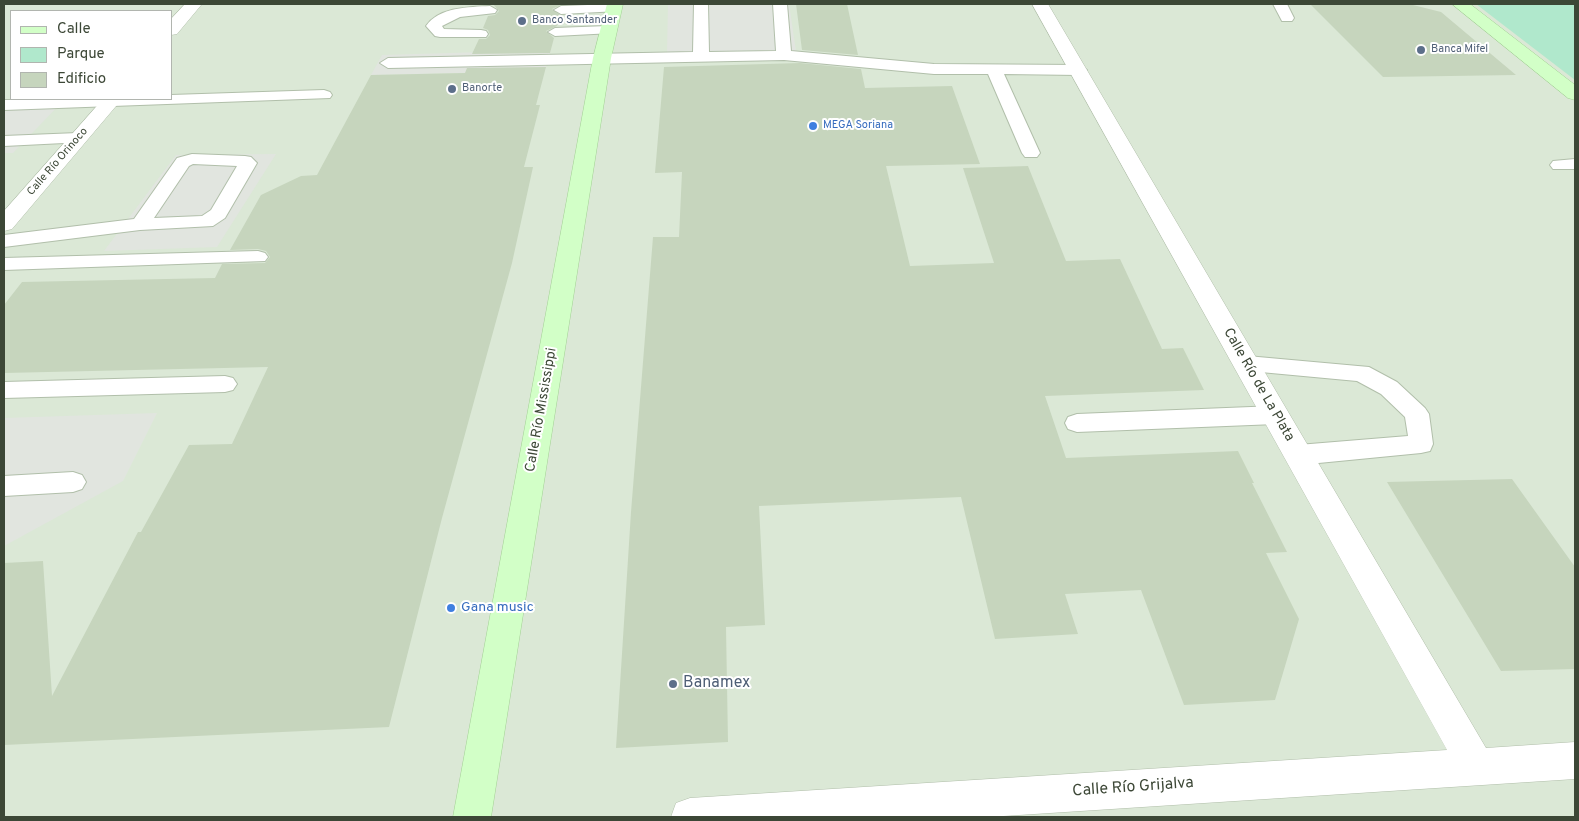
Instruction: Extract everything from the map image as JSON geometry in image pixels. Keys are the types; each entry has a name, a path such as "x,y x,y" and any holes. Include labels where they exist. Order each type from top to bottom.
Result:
{"street":[{"path":"172,29 194,4"},
{"name":"Calle Río de La Plata","path":"1040,4 1080,70 1476,766"},
{"path":"1460,4 1575,94"},
{"name":"Calle Río Mississippi","path":"472,817 602,58 612,14"},
{"name":"Calle Río Orinoco","path":"4,224 111,100"},
{"name":"Calle Río Grijalva","path":"690,817 1575,761"}],"lane":[{"path":"701,4 702,57"},
{"path":"780,4 784,55"},
{"path":"1280,4 1287,18"},
{"path":"481,34 440,33 433,26 442,18 466,11 490,10"},
{"path":"561,10 612,14"},
{"path":"555,32 612,14"},
{"path":"388,62 784,55 934,69 995,71 1080,70"},
{"path":"995,71 1031,153"},
{"path":"172,99 324,95"},
{"path":"4,106 111,100"},
{"path":"4,141 78,138"},
{"path":"4,241 140,224 202,223 211,220 218,214 248,163 245,161 192,159 182,162 140,224"},
{"path":"4,264 258,257"},
{"path":"1247,364 1360,373 1389,388 1417,414 1421,444 1298,455"},
{"path":"4,390 225,384"},
{"path":"1077,423 1276,415"},
{"path":"4,486 73,482"}],"shaded area":[{"path":"4,4 1575,4 1575,817 4,817"},
{"path":"668,4 789,4 796,51 667,53"},
{"path":"551,50 545,71 371,75 382,55"},
{"path":"4,99 64,100 13,153 4,153"},
{"path":"276,154 217,247 104,251 176,155"},
{"path":"157,413 123,481 4,546 4,418"}],"green space":[{"path":"1476,4 1575,4 1575,80"}],"building":[{"name":"Banco Santander","path":"493,4 563,4 552,9 560,15 557,26 546,31 554,38 550,53 472,54 479,39 486,39 490,35 488,30 483,28 488,16 495,15 499,11"},
{"path":"796,4 847,4 858,55 802,50"},
{"name":"Banca Mifel","path":"1310,4 1409,4 1441,12 1516,75 1383,77"},
{"path":"800,63 861,69 865,88 952,86 980,164 886,166 910,266 994,263 963,168 1028,166 1066,261 1120,259 1162,349 1183,348 1204,390 1045,396 1066,458 1238,451 1287,552 1266,553 1299,619 1275,700 1184,705 1141,590 1065,594 1078,634 995,639 961,497 759,506 765,625 726,627 728,742 616,748 631,512 653,237 679,237 682,172 655,173 664,67"},
{"path":"546,67 536,105 540,105 524,167 533,167 512,263 442,518 389,727 4,745 4,563 43,561 52,696 138,532 141,532 189,445 232,444 268,367 4,373 4,305 22,282 215,278 222,264 265,263 270,257 266,251 258,249 230,250 261,195 301,176 317,175 371,75 465,73 467,68"},
{"path":"1512,479 1575,567 1575,669 1501,671 1387,482"}],"place":[{"name":"Banco Santander","path":"522,21"},
{"name":"Banca Mifel","path":"1421,50"},
{"name":"Banorte","path":"452,89"},
{"name":"MEGA Soriana","path":"813,126"},
{"name":"Gana music","path":"451,608"},
{"name":"Banamex","path":"673,684"}]}
